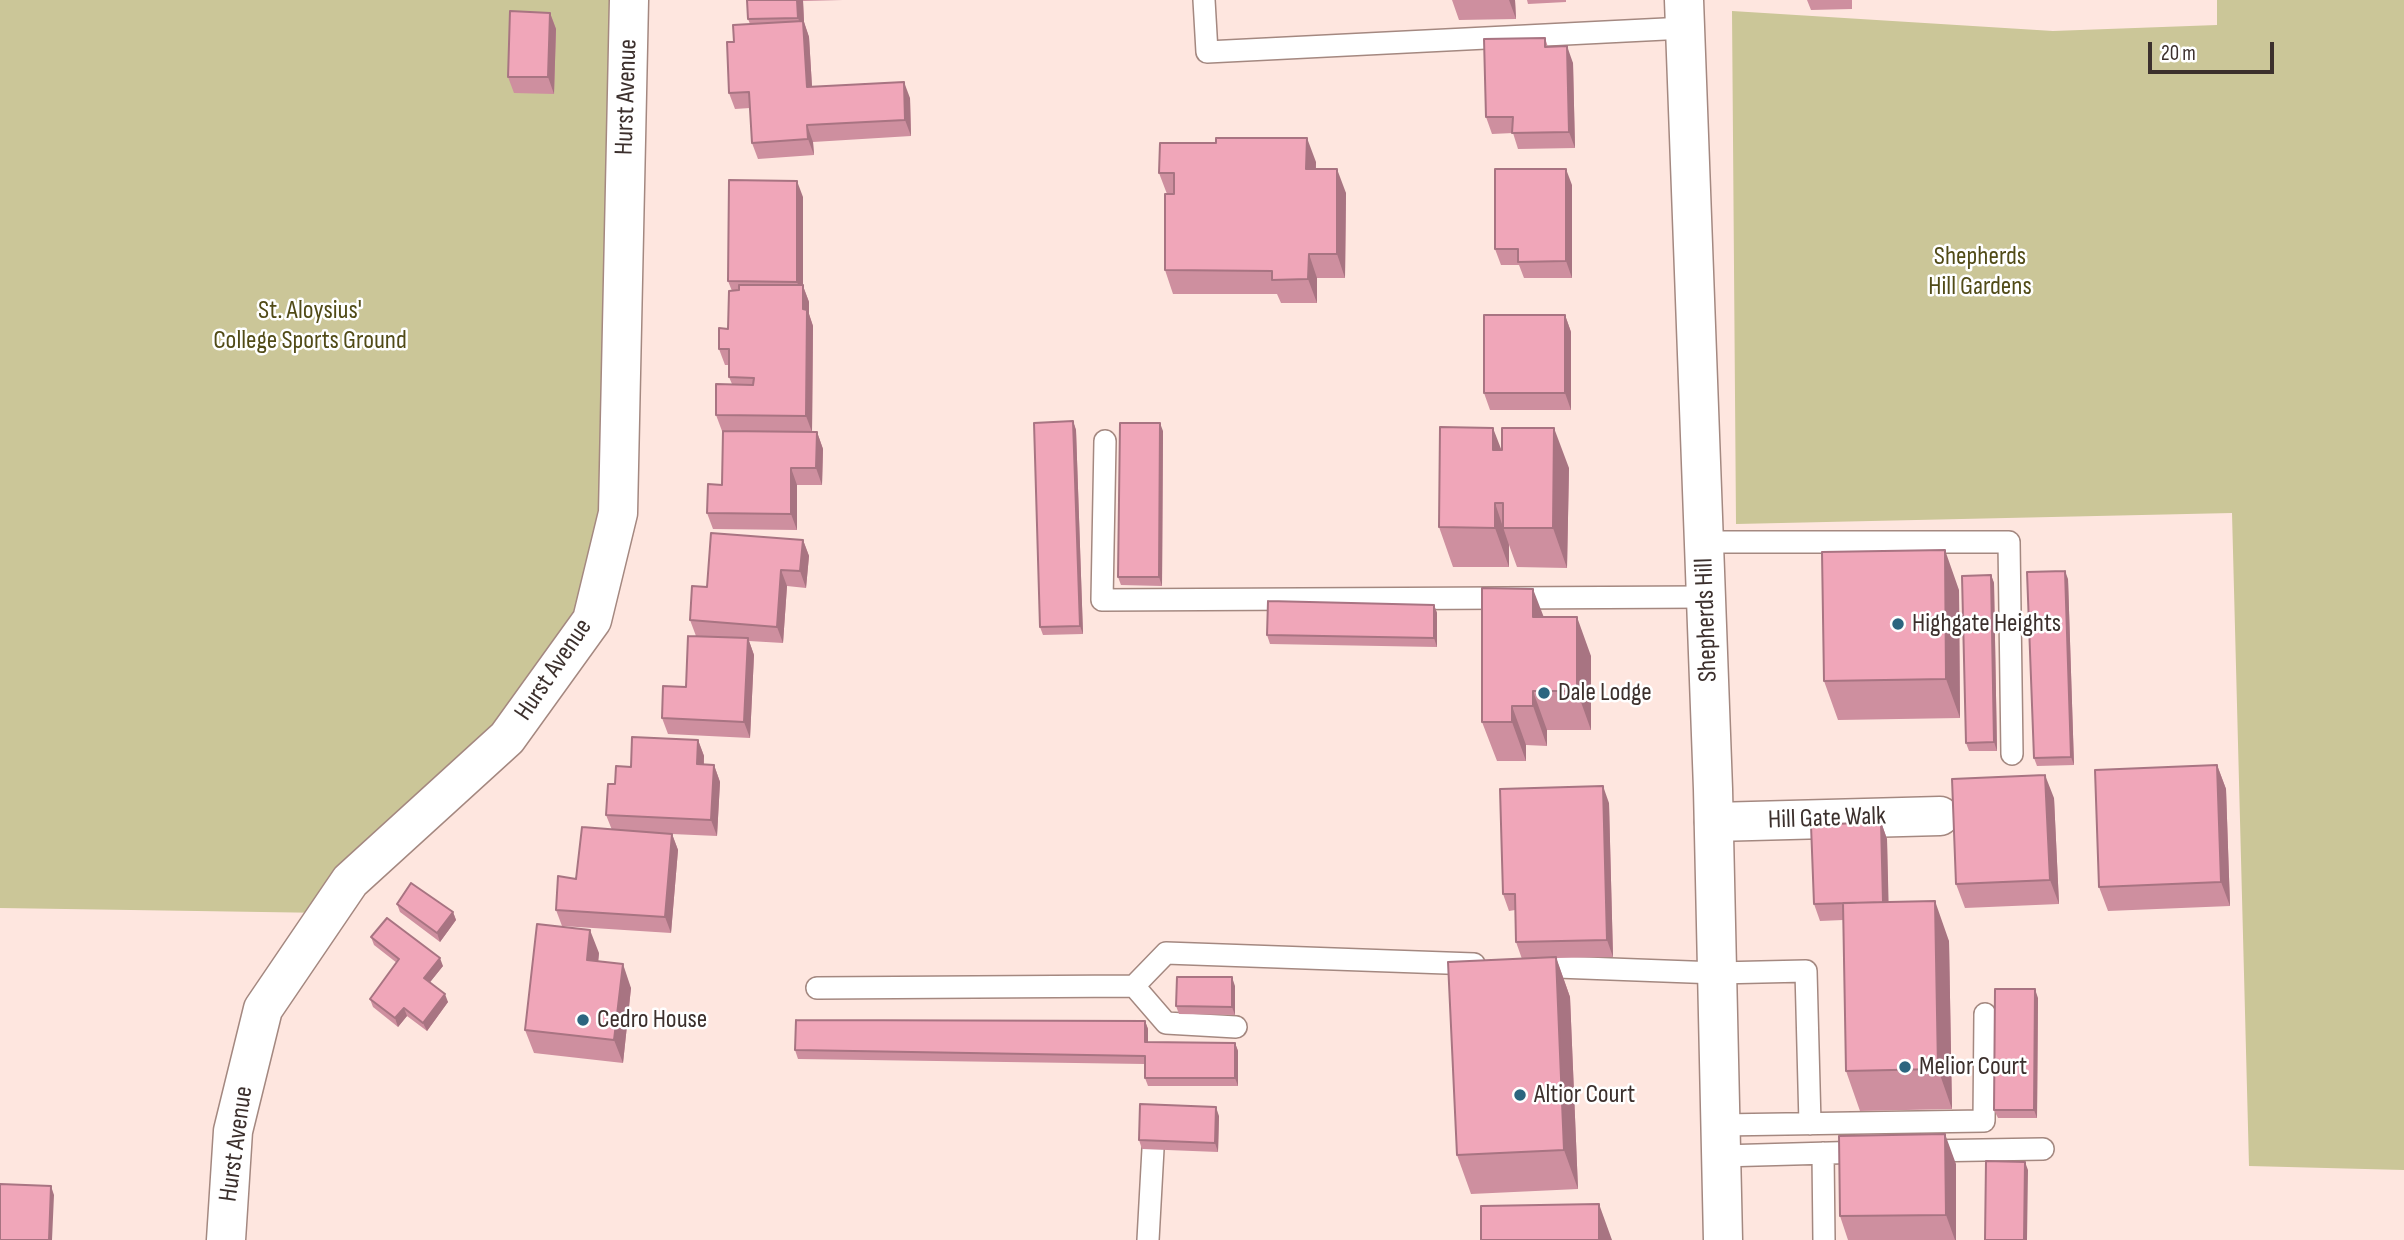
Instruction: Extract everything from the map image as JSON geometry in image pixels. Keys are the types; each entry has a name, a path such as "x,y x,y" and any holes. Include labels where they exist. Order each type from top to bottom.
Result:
{"street":[{"name":"Hurst Avenue","path":"226,1240 233,1131 263,1009 350,881 507,738 592,620 618,513 629,0"},
{"name":"Shepherds Hill","path":"1684,14 1714,822 1723,1240"},
{"name":"Hill Gate Walk","path":"1714,822 1940,816"}],"lane":[{"path":"1204,0 1207,52 1684,14"},
{"path":"1105,441 1102,600 1705,597"},
{"path":"1704,542 2010,542 2012,754"},
{"path":"817,988 1134,986 1166,953 1717,973 1806,971 1810,1124"},
{"path":"1134,986 1166,1023 1236,1027"},
{"path":"1721,1141 1810,1124 1984,1121 1985,1014"},
{"path":"1721,1141 1823,1153 2043,1149"},
{"path":"1148,1240 1153,1149"},
{"path":"1823,1153 1824,1240"}],"green space":[{"name":"St. Aloysius' College Sports Ground","path":"0,0 629,0 622,272 592,620 328,913 0,908"},
{"name":"Shepherds Hill Gardens","path":"2217,0 2404,0 2404,1170 2249,1166 2232,513 1736,524 1732,11 2053,31 2217,25"}],"building":[{"path":"747,0 797,0 798,18 748,19"},
{"path":"510,11 550,13 548,77 508,77"},
{"path":"803,21 807,87 904,82 905,120 807,125 808,139 752,143 749,92 729,93 727,42 734,42 733,25"},
{"path":"1545,38 1545,47 1567,46 1569,132 1512,133 1513,117 1486,117 1484,39"},
{"path":"1216,138 1307,138 1306,169 1337,169 1337,254 1309,254 1308,279 1272,280 1272,271 1165,270 1165,194 1174,194 1174,173 1159,173 1160,143 1216,143"},
{"path":"1495,169 1566,169 1566,261 1518,262 1518,249 1495,249"},
{"path":"729,180 797,181 797,282 728,281"},
{"path":"739,285 803,285 803,309 807,310 806,416 716,415 716,384 753,385 754,378 729,377 729,349 719,349 719,328 728,329 729,291 739,290"},
{"path":"1484,315 1565,315 1565,393 1484,393"},
{"path":"1073,421 1080,626 1040,627 1034,423"},
{"path":"1120,423 1160,423 1159,577 1118,577"},
{"path":"1440,427 1493,428 1493,450 1502,450 1502,428 1554,428 1553,528 1503,528 1503,503 1495,503 1495,528 1439,527"},
{"path":"723,431 817,432 816,468 791,468 791,514 707,513 708,484 722,485"},
{"path":"711,533 803,540 800,571 781,570 777,627 690,620 692,586 707,587"},
{"name":"Highgate Heights","path":"1945,550 1946,679 1824,681 1822,552"},
{"path":"2065,571 2071,757 2034,758 2027,572"},
{"path":"1991,575 1994,742 1966,743 1962,576"},
{"path":"1482,588 1533,589 1533,617 1577,617 1577,691 1533,691 1533,706 1512,706 1512,722 1482,722"},
{"path":"1268,601 1434,605 1434,638 1267,635"},
{"path":"688,636 748,638 744,722 662,718 663,686 686,687"},
{"path":"632,737 698,740 697,764 714,765 711,820 606,815 608,784 615,784 616,766 631,767"},
{"path":"2217,765 2221,882 2099,887 2095,770"},
{"path":"2045,775 2050,880 1956,884 1952,779"},
{"path":"1603,786 1607,940 1516,942 1515,894 1503,894 1500,789"},
{"path":"1881,822 1883,902 1814,904 1811,825"},
{"path":"582,827 672,834 665,917 556,910 558,876 576,879"},
{"path":"411,883 453,912 437,933 397,904"},
{"name":"Melior Court","path":"1935,901 1938,1069 1846,1071 1843,903"},
{"path":"387,918 440,958 424,978 445,994 423,1023 404,1008 395,1018 370,999 399,959 371,937"},
{"name":"Cedro House","path":"537,924 590,930 587,960 623,964 614,1040 525,1030"},
{"name":"Altior Court","path":"1556,957 1564,1150 1457,1155 1448,962"},
{"path":"1177,977 1232,977 1232,1007 1176,1006"},
{"path":"1995,989 2035,989 2034,1110 1994,1110"},
{"path":"796,1020 1145,1021 1145,1042 1235,1043 1235,1078 1145,1078 1145,1056 795,1050"},
{"path":"1140,1104 1216,1107 1215,1143 1139,1140"},
{"path":"1945,1134 1946,1215 1840,1216 1839,1136"},
{"path":"1986,1161 2025,1162 2024,1240 1985,1240"},
{"path":"0,1184 51,1186 49,1240 0,1240"},
{"path":"1599,1204 1599,1240 1481,1240 1481,1206"}],"place":[{"name":"Highgate Heights","path":"1898,624"},
{"name":"Dale Lodge","path":"1544,693"},
{"name":"Cedro House","path":"583,1020"},
{"name":"Melior Court","path":"1905,1067"},
{"name":"Altior Court","path":"1520,1095"}]}
